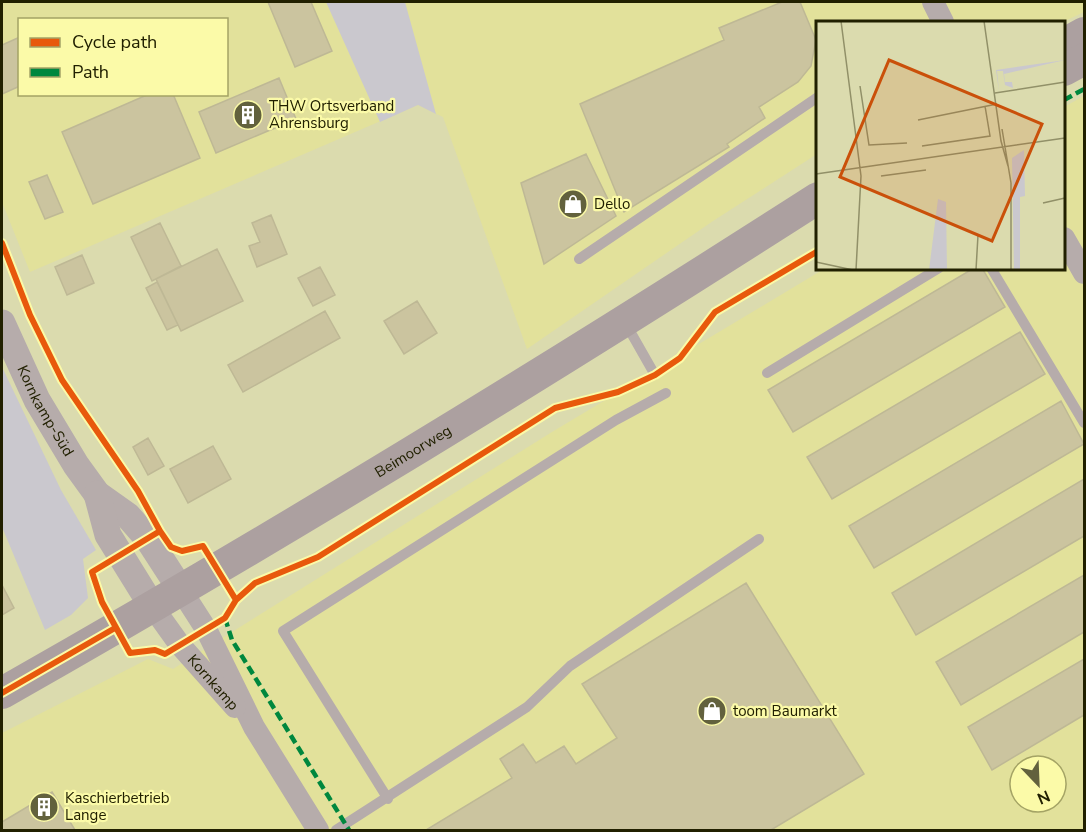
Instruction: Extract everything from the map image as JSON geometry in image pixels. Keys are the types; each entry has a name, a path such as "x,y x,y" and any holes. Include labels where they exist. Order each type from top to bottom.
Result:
{"main road":[{"path":"1065,43 1084,33"},
{"path":"1065,69 1084,59"},
{"name":"Beimoorweg","path":"2,693 334,500 816,199"}],"street":[{"path":"933,2 942,21"},
{"path":"1065,240 1084,273"},
{"name":"Kornkamp-Süd","path":"2,323 37,400 97,494 108,535 153,606"},
{"name":"Kornkamp-Süd","path":"97,494 128,516 148,539 181,590"},
{"name":"Kornkamp","path":"181,590 206,630 254,728 318,831"},
{"name":"Kornkamp","path":"153,606 180,645 254,728"}],"lane":[{"path":"579,259 816,98"},
{"path":"767,373 936,270"},
{"path":"992,270 1084,423"},
{"path":"624,321 655,375"},
{"path":"388,799 283,631 616,420 666,393"},
{"path":"336,831 527,707 570,666 759,539"}],"shaded area":[{"path":"2,2 1084,2 1084,12 1065,21 816,21 816,155 713,221 527,349 443,117 418,105 30,272 2,202"},
{"path":"326,2 405,2 436,114 418,105 380,122"},
{"path":"1084,96 1084,830 2,830 2,733 148,659 173,669 552,432 822,270 1065,270 1065,106"},
{"path":"2,367 61,490 96,550 83,559 88,598 71,615 45,630 2,527"}],"building":[{"path":"268,2 311,2 332,51 295,67"},
{"path":"782,2 800,2 816,40 811,66 798,82 759,107 765,118 727,144 729,147 624,212 580,104 724,40 719,28"},
{"path":"18,38 18,87 2,94 2,45"},
{"name":"THW Ortsverband Ahrensburg","path":"279,78 296,119 216,153 199,112"},
{"path":"144,96 174,96 200,158 93,204 62,132"},
{"path":"586,154 616,216 544,264 521,183"},
{"path":"47,175 63,212 45,219 29,182"},
{"path":"271,215 287,254 257,267 249,246 260,242 252,223"},
{"path":"160,223 181,266 152,281 131,237"},
{"path":"217,249 243,301 181,331 156,279"},
{"path":"82,255 94,283 67,295 55,267"},
{"path":"320,267 335,295 313,306 298,278"},
{"path":"971,270 983,270 1005,307 793,432 768,390"},
{"path":"157,282 178,325 167,330 146,288"},
{"path":"417,301 437,333 404,354 384,321"},
{"path":"325,311 340,338 243,392 228,365"},
{"path":"1020,332 1045,374 832,499 807,457"},
{"path":"1061,401 1084,444 874,568 849,526"},
{"path":"148,438 164,466 148,475 133,447"},
{"path":"213,446 231,479 188,503 170,469"},
{"path":"1084,479 1084,536 916,635 892,593"},
{"path":"1084,575 1084,632 961,705 936,662"},
{"name":"toom Baumarkt","path":"746,583 864,774 771,830 426,830 512,778 500,759 523,744 536,763 564,746 576,764 617,738 582,684"},
{"path":"2,585 14,608 2,615"},
{"path":"1084,659 1084,715 1019,754 1008,754 1008,760 992,770 968,727"},
{"name":"Kaschierbetrieb Lange","path":"52,792 75,830 2,830 2,822"}],"marked path":[{"path":"1065,99 1084,89"},
{"path":"225,618 232,640 349,830"}],"cycle path":[{"path":"2,243 30,315 62,380 138,491 160,531 171,547 182,551 203,546 236,600"},
{"path":"160,531 92,572 102,602 130,653 155,650 165,654 225,618 236,600 255,583 318,557 555,408 618,392 655,375 680,358 715,312 816,252"},
{"path":"2,693 115,628"}],"place":[{"name":"THW Ortsverband Ahrensburg","path":"248,115"},
{"name":"Dello","path":"573,204"},
{"name":"toom Baumarkt","path":"712,711"},
{"name":"Kaschierbetrieb Lange","path":"44,807"}]}
